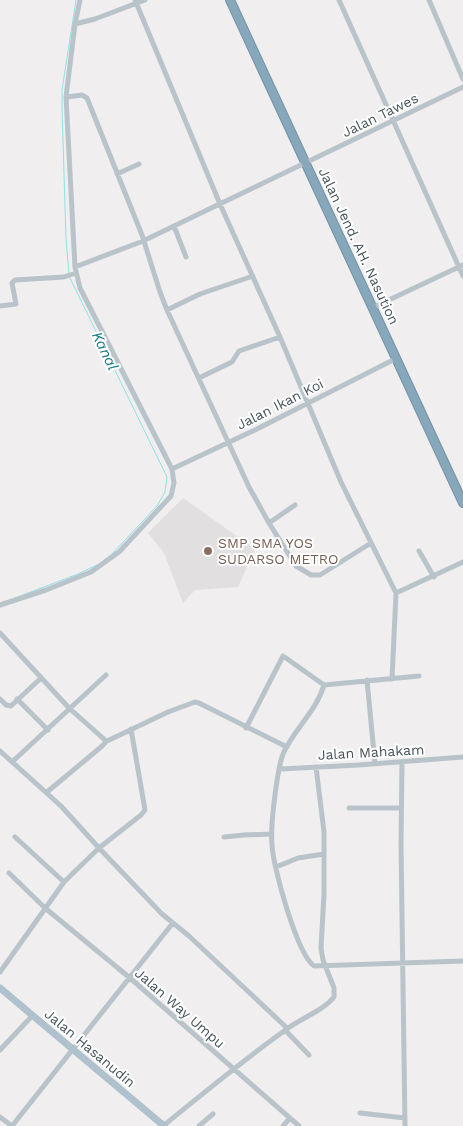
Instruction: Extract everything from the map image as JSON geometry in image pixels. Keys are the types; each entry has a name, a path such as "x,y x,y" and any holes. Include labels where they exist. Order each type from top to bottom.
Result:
{"highway":[{"name":"Jalan Jend. AH. Nasution","path":"230,0 374,307 463,503"}],"main road":[{"name":"Jalan Hasanudin","path":"0,988 155,1123 164,1126"}],"street":[{"path":"0,606 91,572 119,552 171,496 174,483 172,469 80,288 75,271 66,97 75,24 80,0"},
{"path":"75,24 95,19 145,0"},
{"path":"339,0 392,122 461,266 463,276"},
{"path":"429,0 463,79"},
{"path":"136,2 220,204 280,337 345,491 396,593 392,679"},
{"name":"Jalan Tawes","path":"0,306 16,304 12,286 15,280 64,277 307,163 463,87"},
{"path":"66,97 82,95 88,98 143,241 167,310 249,487 296,566 311,575 320,575 371,543"},
{"path":"117,174 139,164"},
{"path":"174,226 186,257"},
{"path":"374,307 461,266"},
{"path":"167,310 200,294 253,276"},
{"path":"199,378 232,362 239,351 280,337"},
{"name":"Jalan Ikan Koi","path":"172,469 397,358"},
{"path":"270,523 295,505"},
{"path":"419,551 434,577"},
{"path":"396,593 463,562"},
{"path":"0,633 69,708 104,738 105,742"},
{"path":"246,728 283,656 324,685 419,676"},
{"path":"12,762 106,675"},
{"path":"0,699 10,706 41,678"},
{"path":"367,680 375,764"},
{"path":"324,685 318,702 283,755 272,834 273,857 289,917 304,951 312,965 463,961"},
{"path":"18,699 48,730"},
{"path":"46,792 105,742 168,712 195,702 287,747"},
{"path":"0,972 64,882 99,848 145,810 131,729"},
{"path":"0,751 46,792 172,924 189,936 286,1029 309,1055"},
{"name":"Jalan Mahakam","path":"280,769 463,757"},
{"path":"402,762 405,1126"},
{"path":"164,1126 286,1029 325,1007 334,997 334,988 324,965 321,948 324,854 323,814 316,767"},
{"path":"349,808 401,808"},
{"path":"224,837 244,834 272,834"},
{"path":"15,837 64,882"},
{"path":"276,867 298,858 324,854"},
{"name":"Jalan Way Umpu","path":"9,872 45,908 130,978 299,1126"},
{"path":"0,1117 12,1126 172,924"},
{"path":"0,1050 32,1016"},
{"path":"360,1113 404,1118"},
{"path":"198,1126 212,1114"},
{"path":"283,1126 290,1118"}],"shaded area":[{"name":"SMP SMA YOS SUDARSO METRO","path":"183,498 255,549 238,587 195,590 183,603 164,553 148,533"}],"waterway":[{"name":"Kanal","path":"69,274 66,239 62,90 76,0"},
{"name":"Kanal","path":"70,278 167,477 165,492 157,506 104,560"},
{"name":"Kanal","path":"15,598 97,565"}],"place":[{"name":"SMP SMA YOS SUDARSO METRO","path":"208,551"}]}
